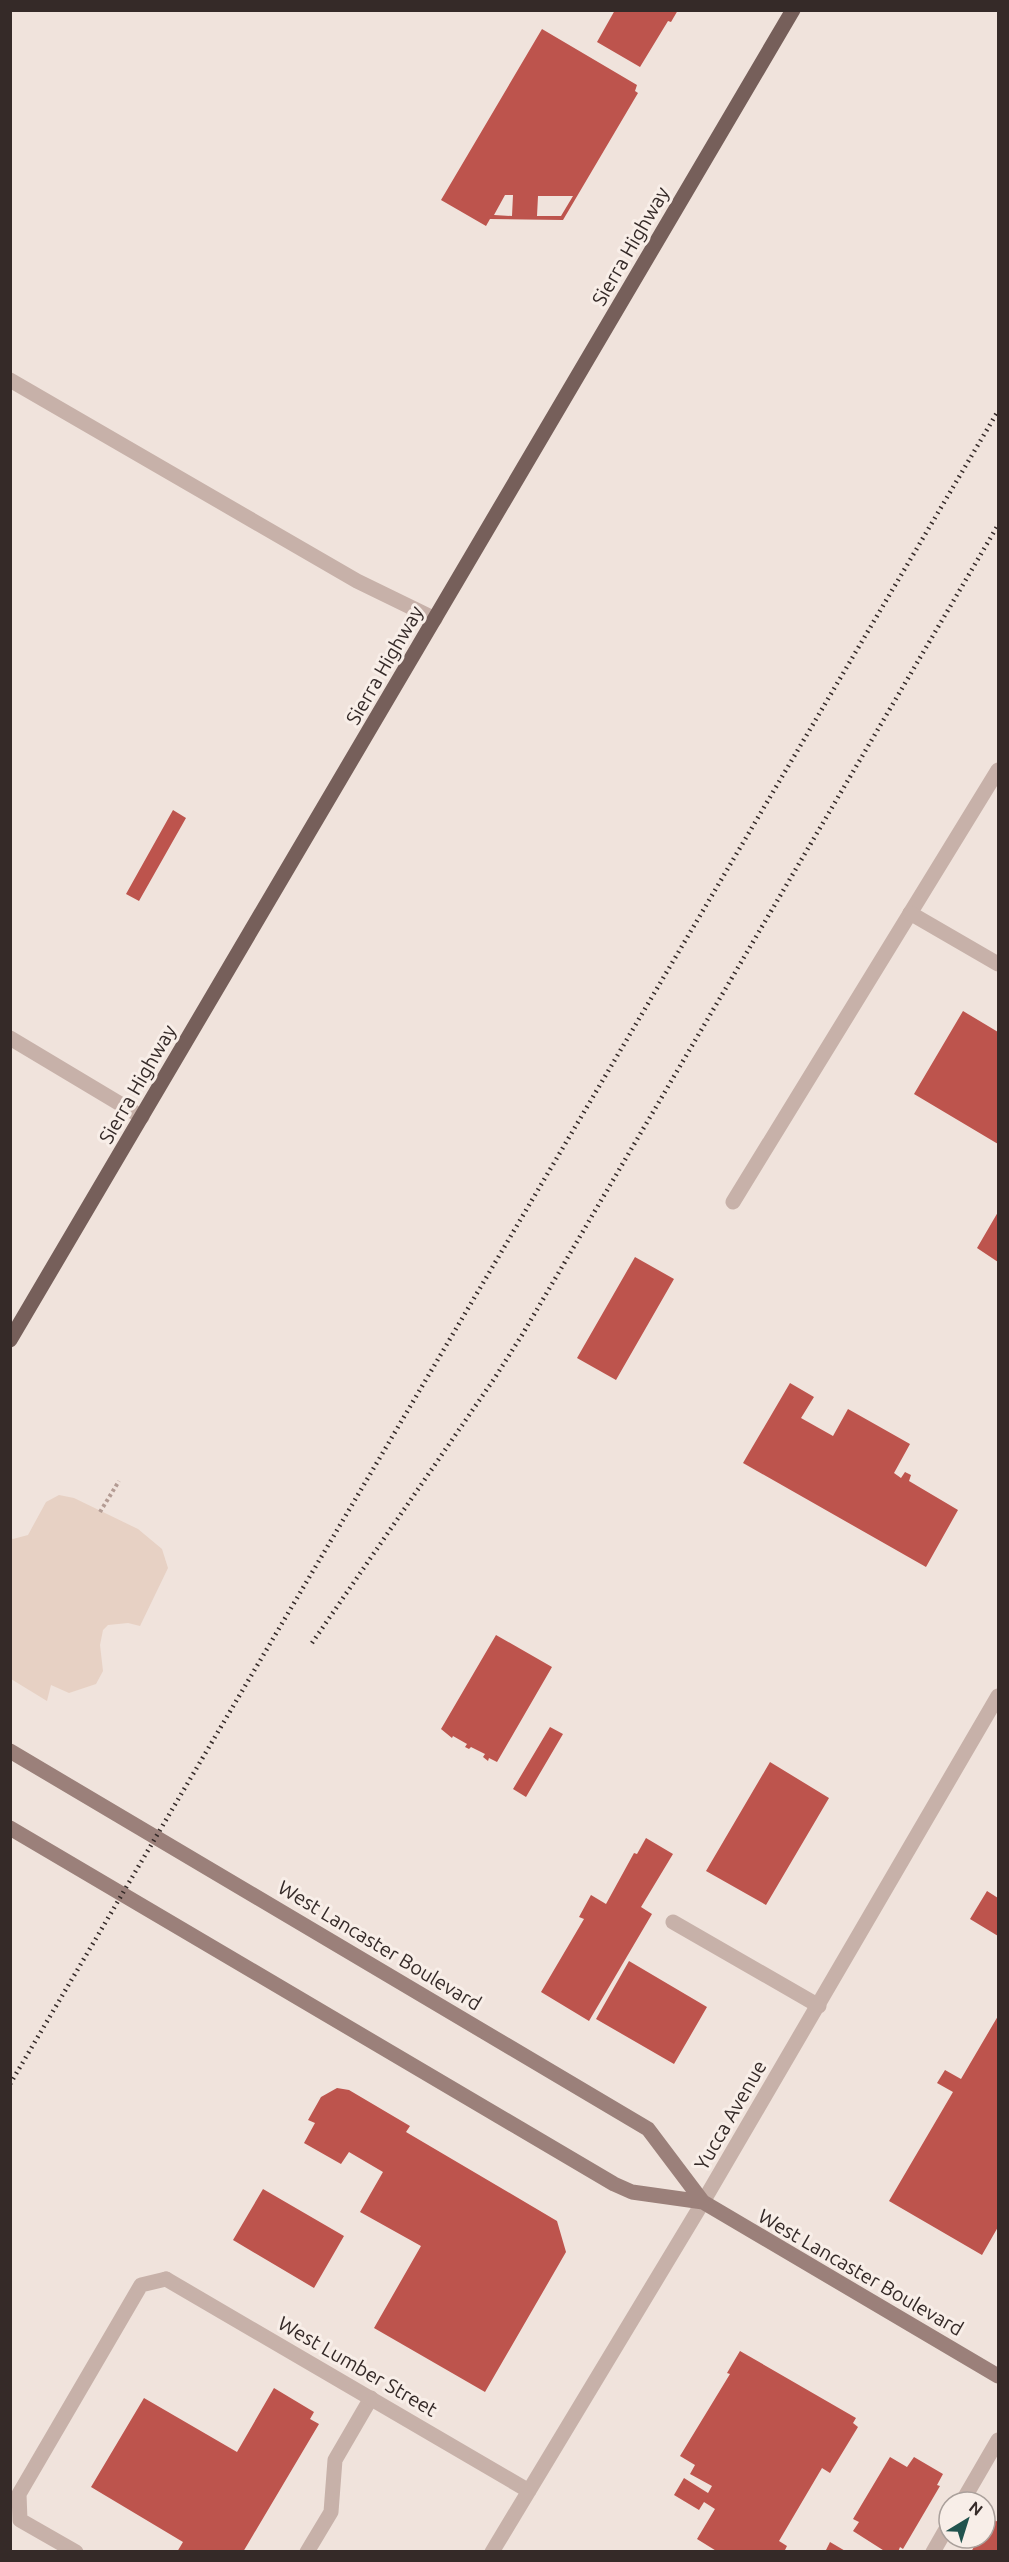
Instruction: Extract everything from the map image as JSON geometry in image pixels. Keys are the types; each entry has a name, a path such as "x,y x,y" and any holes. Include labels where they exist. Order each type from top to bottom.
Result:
{"main road":[{"name":"Sierra Highway","path":"10,1340 792,10"}],"street":[{"path":"10,380 357,581 435,619"},
{"path":"733,1202 999,770"},
{"path":"910,913 999,964"},
{"path":"10,1038 142,1117"},
{"name":"Yucca Avenue","path":"492,2552 703,2202 999,1696"},
{"name":"West Lancaster Boulevard","path":"10,1751 648,2129 703,2202"},
{"name":"West Lancaster Boulevard","path":"10,1828 614,2184 632,2192 703,2202 999,2376"},
{"path":"673,1922 819,2006"},
{"name":"West Lumber Street","path":"76,2552 20,2520 19,2494 141,2285 166,2279 529,2491"},
{"path":"307,2552 331,2512 335,2460 371,2398"},
{"path":"969,2490 999,2440"}],"path":[{"path":"100,1512 119,1481"}],"shaded area":[{"path":"59,1495 74,1498 138,1529 162,1549 168,1568 140,1626 128,1623 108,1625 103,1630 100,1645 103,1671 96,1684 69,1693 51,1685 47,1701 11,1679 11,1538 28,1535 46,1502"}],"building":[{"path":"615,10 678,10 671,22 668,21 640,67 597,42"},
{"path":"542,29 637,85 635,91 638,93 563,220 490,219 486,226 441,200","holes":["505,195 513,195 512,216 494,215","538,196 573,196 561,216 537,216"]},
{"path":"173,810 186,818 139,901 126,894"},
{"path":"963,1011 998,1032 998,1144 914,1094"},
{"path":"998,1212 998,1262 977,1248"},
{"path":"635,1257 674,1279 616,1380 577,1358"},
{"path":"790,1383 814,1397 801,1418 833,1436 848,1409 910,1444 894,1473 901,1478 905,1472 911,1475 909,1481 958,1510 926,1567 743,1463"},
{"path":"496,1635 552,1667 497,1762 489,1758 488,1761 483,1757 485,1754 471,1747 469,1749 465,1747 467,1744 453,1736 452,1738 441,1729"},
{"path":"550,1727 563,1734 526,1797 513,1789"},
{"path":"770,1762 829,1798 766,1905 706,1871"},
{"path":"646,1838 673,1854 641,1907 652,1914 589,2021 541,1992 584,1919 579,1917 591,1895 606,1904 634,1853 637,1854"},
{"path":"987,1891 998,1898 998,1936 970,1919"},
{"path":"629,1961 707,2007 674,2064 596,2019"},
{"path":"998,2016 998,2227 982,2255 889,2201 953,2092 937,2083 945,2070 961,2079"},
{"path":"337,2088 349,2090 410,2126 406,2132 557,2221 566,2252 485,2392 374,2328 421,2246 360,2212 383,2172 349,2152 341,2164 304,2143 315,2123 308,2120 321,2097"},
{"path":"263,2189 344,2236 314,2288 233,2240"},
{"path":"740,2351 856,2418 853,2423 858,2427 830,2473 822,2468 779,2541 787,2546 784,2552 718,2552 697,2539 715,2509 704,2502 699,2510 674,2495 684,2478 708,2493 712,2486 690,2474 695,2465 680,2456 730,2374 727,2373"},
{"path":"274,2388 314,2412 310,2419 319,2424 243,2552 177,2552 183,2542 91,2487 144,2398 237,2452"},
{"path":"890,2457 907,2467 914,2457 943,2474 937,2485 940,2486 903,2549 900,2547 898,2552 886,2552 853,2531 859,2522 853,2519"},
{"path":"998,2522 998,2552 971,2552 972,2550 997,2550"},
{"path":"830,2542 847,2552 825,2552"}],"railway":[{"path":"10,2084 998,411"},
{"path":"312,1643 522,1335 998,525"}]}
